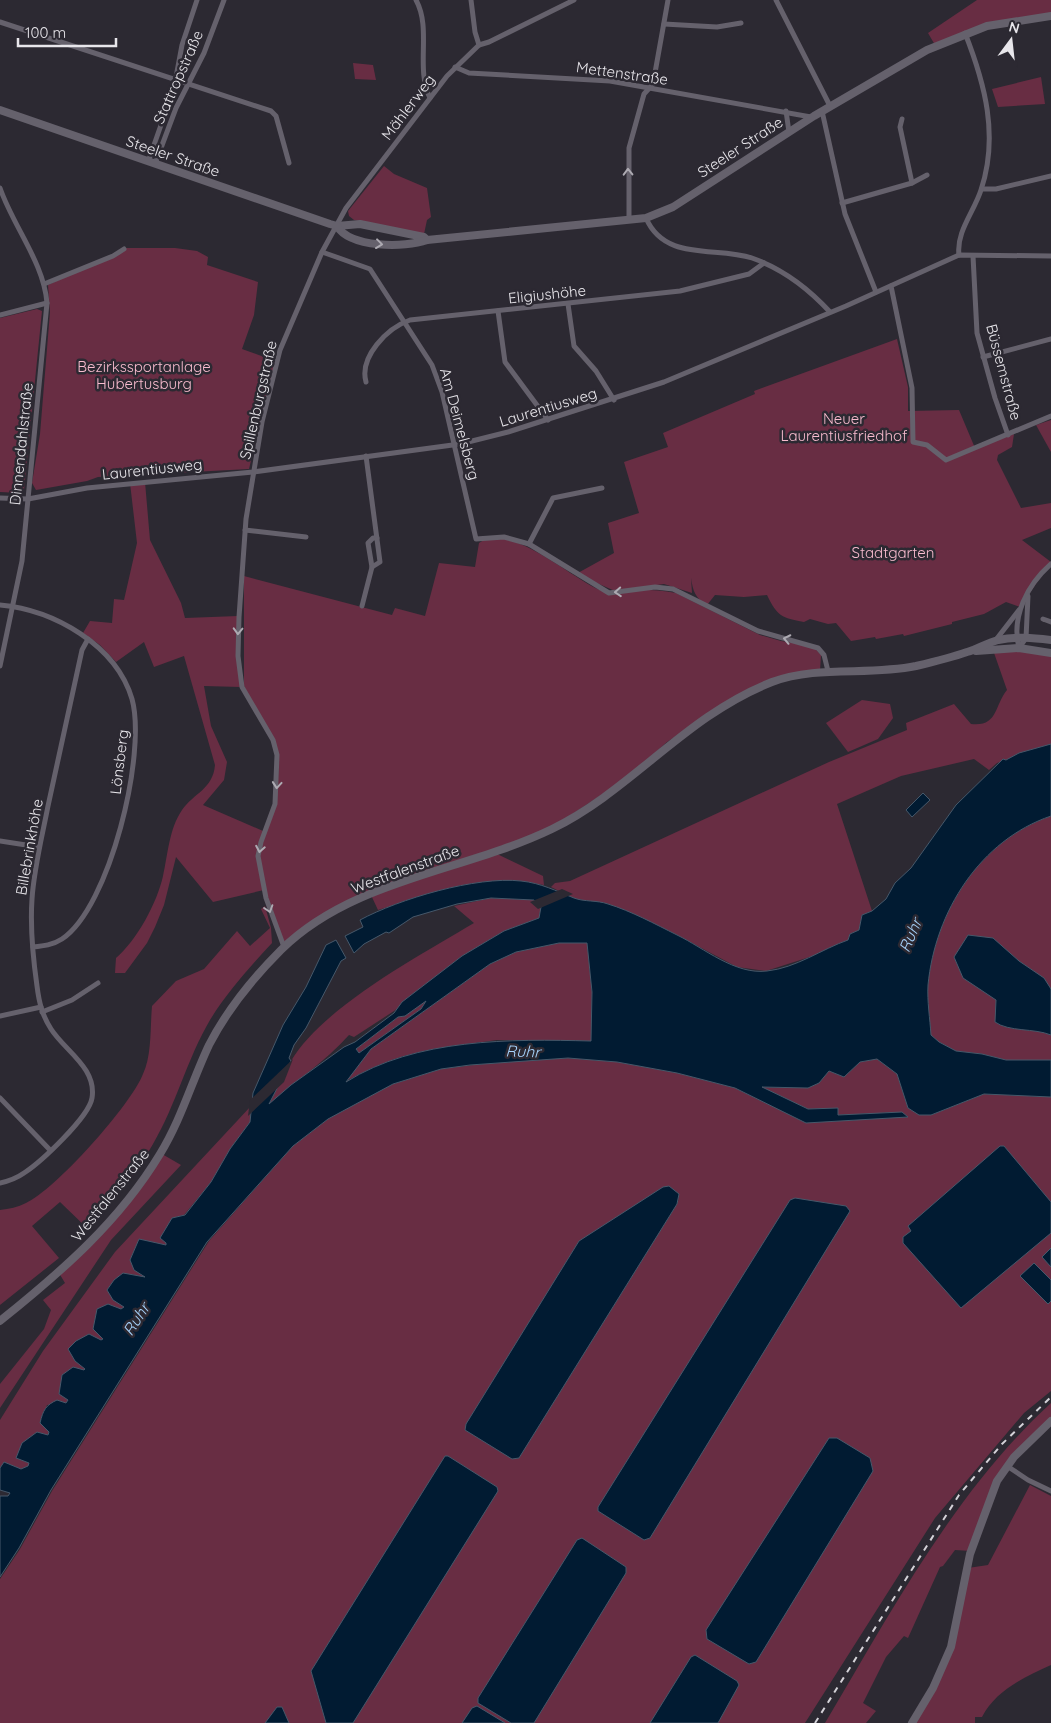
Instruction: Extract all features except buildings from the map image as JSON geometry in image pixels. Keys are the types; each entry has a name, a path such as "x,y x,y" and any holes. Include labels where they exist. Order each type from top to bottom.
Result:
{"main road":[{"name":"Steeler Straße","path":"337,226 345,236 379,244 414,244 427,240 646,218 673,207 812,117 927,50 965,33 1003,22 1051,16"},
{"name":"Steeler Straße","path":"0,110 337,226 360,224 424,237 427,240"},
{"path":"969,652 995,641 1016,638 1026,634 1035,638 1051,640"},
{"path":"969,652 1019,648 1051,652"},
{"name":"Westfalenstraße","path":"0,1321 84,1250 138,1186 173,1130 202,1062 222,1023 249,986 284,947 310,926 353,901 502,849 549,830 574,817 597,803 699,722 750,691 783,679 828,670 887,671 969,652"},
{"path":"912,1723 932,1688 951,1647 970,1554 994,1489 1007,1466 1051,1421"}],"street":[{"name":"Stattropstraße","path":"151,163 174,88 182,45 197,0"},
{"name":"Stattropstraße","path":"151,163 208,45 224,0"},
{"path":"416,0 421,17 425,85 430,98"},
{"path":"471,0 474,32 479,45 489,42 574,0"},
{"path":"629,220 628,148 644,94 653,84 668,0"},
{"path":"776,0 830,106"},
{"path":"0,22 274,113 289,163"},
{"path":"664,24 717,27 741,23"},
{"path":"959,255 960,237 982,189 988,145 988,109 985,88 965,33"},
{"name":"Mählerweg","path":"337,226 346,208 430,98 455,67 479,45"},
{"name":"Mettenstraße","path":"455,67 469,73 610,81 812,117"},
{"path":"786,111 789,132"},
{"path":"822,111 842,202 876,292"},
{"path":"902,118 900,127 912,183"},
{"path":"842,202 912,183 927,175"},
{"path":"982,189 996,190 1051,176"},
{"name":"Dinnendahlstraße","path":"0,188 10,215 38,268 44,284 47,303 20,576 0,666"},
{"path":"646,218 655,232 679,248 692,251 733,254 764,263 786,273 830,312"},
{"name":"Spillenburgstraße","path":"284,947 267,904 258,869 261,842 275,804 278,765 273,740 242,687 238,633 245,530 262,422 280,350 322,252 337,226"},
{"path":"44,284 113,256 124,249"},
{"name":"Am Deimelsberg","path":"322,252 370,269 405,321 436,374 476,539 504,537 529,544 609,593 655,587 673,589 758,632 810,644 824,655 828,670"},
{"name":"Laurentiusweg","path":"0,498 28,499 136,482 254,472 454,444 508,432 614,400 664,382 891,286 959,255 1051,256"},
{"name":"Büssemstraße","path":"973,256 978,333 983,357 1008,435"},
{"name":"Eligiushöhe","path":"366,382 363,374 376,344 382,337 405,321 697,288 750,274 764,263"},
{"path":"891,286 912,388 913,442 927,445 946,460 1051,416"},
{"path":"0,315 47,303"},
{"path":"568,304 574,346 596,371 614,400"},
{"path":"498,311 505,362 548,420"},
{"path":"983,357 1051,339"},
{"path":"366,456 380,562 372,567"},
{"path":"529,544 553,498 602,488"},
{"path":"245,530 306,537"},
{"path":"362,606 372,567 368,543 373,538 377,538"},
{"path":"995,641 1019,610 1041,575 1051,564"},
{"path":"1019,648 1026,634 1028,595"},
{"name":"Lönsberg","path":"0,605 13,607 57,622 88,640 104,652 116,666 132,698 136,732 128,793 112,855 98,888 84,916 61,940 33,947"},
{"path":"1019,610 1016,626 1016,638 1019,648"},
{"path":"1043,619 1051,622"},
{"name":"Billebrinkhöhe","path":"0,1183 26,1172 83,1118 91,1105 93,1091 89,1076 54,1033 41,1010 33,947 32,899 39,848 82,650 88,640"},
{"path":"0,841 39,848"},
{"path":"0,1016 41,1010 72,1000 98,984"},
{"path":"0,1098 50,1150"},
{"path":"1007,1466 1051,1491"}],"green space":[{"path":"977,0 1051,0 1051,16 955,35 935,45 928,33"},
{"path":"353,63 373,65 376,80 355,79"},
{"path":"1041,77 1045,104 998,107 992,89"},
{"path":"384,166 394,174 427,188 431,217 427,220 424,234 354,220 349,216 348,211"},
{"name":"Bezirkssportanlage Hubertusburg","path":"125,248 175,248 197,251 208,257 207,265 258,282 254,315 242,349 275,361 249,469 98,477 87,481 36,490 32,483 40,434 50,312 48,285"},
{"path":"37,309 42,311 24,490 20,493 0,492 0,318"},
{"path":"897,339 908,387 908,411 959,410 975,448 1014,434 1012,447 998,455 997,460 1021,508 1051,503 1051,528 1022,540 1051,562 1020,607 1006,602 984,614 952,622 952,624 904,636 903,634 851,641 836,623 828,624 810,619 804,622 781,615 774,608 767,595 744,597 715,595 707,605 695,594 691,578 692,593 664,584 615,591 576,574 614,553 608,523 639,513 624,462 668,447 663,433 755,394 754,391"},
{"path":"1051,420 1051,452 1036,425"},
{"path":"145,482 150,540 181,603 185,618 238,616 241,687 204,686 211,726 227,762 224,780 203,805 263,831 276,794 278,755 244,686 244,576 392,615 395,608 425,616 439,563 475,567 479,543 492,538 507,540 541,554 602,591 649,590 676,593 760,635 781,641 813,646 821,655 820,671 799,674 725,704 667,742 627,778 548,830 353,901 284,947 264,890 213,902 176,857 164,905 147,943 125,973 115,973 116,958 139,931 156,898 163,876 174,825 182,810 211,780 215,765 184,656 154,667 144,642 116,662 100,645 83,633 90,621 112,623 114,599 124,600 137,543 130,483"},
{"path":"993,650 1051,653 1051,744 997,763 989,770 974,759 901,776 837,804 872,911 862,915 859,930 850,934 848,940 819,954 766,971 737,967 675,934 609,904 575,899 551,887 555,883 570,881 829,762 907,730 906,723 954,704 971,724 986,722 991,719 1007,690"},
{"path":"862,700 890,704 893,718 878,739 848,752 826,723"},
{"path":"1051,816 1051,1060 1006,1060 982,1054 956,1051 939,1042 931,1035 928,985 932,958 940,932 951,906 966,882 983,861 1003,842 1026,827"},
{"path":"493,852 543,876 544,885 501,882 460,887 378,910 371,895"},
{"path":"491,898 534,900 541,906 539,918 504,931 462,956 394,1011 354,1037 349,1035 330,1054 268,1106 291,1061 306,1041 325,1021 374,984 474,923 454,906"},
{"path":"265,906 271,928 272,943 247,970 210,1020 161,1129 139,1167 88,1229 60,1202 32,1226 59,1258 0,1305 0,1210 20,1206 39,1195 73,1165 91,1145 124,1105 143,1074 148,1058 152,1006 176,981 204,969 237,931 250,946 270,928 261,909"},
{"path":"559,943 587,943 592,992 591,1041 497,1040 468,1044 399,1059 345,1081 371,1049 490,964 516,952"},
{"path":"426,1001 421,1009 359,1053 356,1049 398,1017"},
{"path":"568,1058 617,1062 677,1073 735,1088 806,1123 902,1112 837,1115 837,1108 808,1109 761,1087 808,1088 819,1083 829,1071 844,1077 860,1062 877,1059 897,1074 908,1108 931,1115 984,1094 1051,1097 1051,1391 1024,1413 935,1518 805,1723 0,1723 0,1579 20,1549 52,1491 209,1241 293,1146 328,1119 393,1084 441,1069 498,1062","holes":["679,1199 677,1204 519,1458"]},
{"path":"251,1106 250,1122 230,1149 211,1182 184,1215 172,1218 166,1246 139,1239 130,1260 145,1276 143,1278 132,1274 122,1275 114,1280 107,1290 124,1307 104,1339 75,1361 86,1369 66,1403 47,1405 40,1423 49,1432 28,1467 21,1469 4,1463 0,1468 0,1420 43,1351 115,1252"},
{"path":"162,1154 181,1165 111,1240 0,1408 0,1384 44,1329 51,1310 43,1300 65,1283 59,1273 103,1233"},
{"path":"1051,1403 1051,1418 1005,1464 971,1551 955,1550 943,1566 940,1567 908,1638 904,1636 886,1657 863,1703 876,1711 866,1723 825,1723 900,1596 955,1514 1016,1437"},
{"path":"1030,1485 1051,1496 1051,1665 1012,1685 995,1699 982,1717 975,1717 975,1723 913,1723 947,1659 968,1568 988,1565"}],"water":[{"name":"Ruhr","path":"1051,744 1051,816 1026,827 1003,842 983,861 966,882 951,906 940,931 932,958 928,985 928,1004 931,1035 939,1042 956,1051 982,1054 1006,1060 1051,1060 1051,1097 984,1094 931,1115 919,1115 908,1108 897,1074 877,1059 860,1062 844,1077 829,1071 819,1083 808,1088 762,1087 808,1109 838,1108 838,1115 902,1112 908,1117 806,1123 735,1088 677,1073 617,1062 568,1058 441,1069 393,1084 328,1119 293,1146 207,1242 51,1490 19,1548 0,1577 0,1496 8,1496 10,1493 0,1490 0,1468 4,1462 21,1469 28,1466 29,1463 16,1458 22,1443 37,1432 48,1435 49,1432 40,1423 44,1411 57,1400 66,1403 68,1400 59,1394 62,1375 73,1367 85,1369 75,1361 68,1349 76,1341 89,1334 101,1340 103,1339 93,1329 97,1309 108,1304 121,1309 124,1307 113,1300 107,1290 114,1280 123,1273 145,1277 134,1270 130,1260 139,1239 166,1245 160,1238 172,1218 185,1215 211,1182 230,1149 250,1122 253,1093 283,1025 306,987 326,945 336,940 346,958 341,961 306,1028 294,1045 289,1058 291,1061 269,1104 291,1085 394,1013 402,1002 462,956 504,931 539,918 541,907 534,900 491,898 457,904 413,917 389,933 386,932 364,944 354,953 345,936 363,927 360,920 376,912 416,897 461,886 503,880 521,881 578,899 604,903 625,910 743,969 767,971 778,969 799,962 848,940 850,934 859,930 862,915 872,911 886,899 895,883 911,868 956,805 1003,759 1006,760 1019,753","holes":["559,943 587,943 592,992 591,1041 497,1041 433,1049 373,1068 346,1082 371,1049 490,964 516,952","426,1001 421,1009 359,1053 356,1049 398,1017 405,1016"]},
{"path":"923,793 930,800 912,817 906,810"},
{"path":"968,935 993,938 1019,961 1044,978 1051,989 1051,1035 1037,1031 1014,1029 995,1022 996,1000 963,978 954,957"},
{"path":"1000,1146 1004,1146 1051,1202 1051,1233 961,1308 903,1243 903,1237 911,1231 908,1226"},
{"path":"669,1186 679,1194 677,1204 519,1458 512,1459 465,1430 466,1424 579,1241 663,1187"},
{"path":"795,1198 846,1206 850,1211 650,1538 644,1540 598,1511 598,1507 790,1200"},
{"path":"1051,1248 1051,1267 1042,1257"},
{"path":"1034,1263 1051,1280 1051,1301 1048,1304 1020,1276"},
{"path":"829,1438 837,1438 870,1458 873,1471 756,1662 749,1664 707,1639 706,1630"},
{"path":"445,1456 448,1456 497,1487 498,1491 353,1723 326,1723 311,1671"},
{"path":"582,1538 626,1567 626,1573 534,1723 511,1723 478,1703 478,1698 577,1540"},
{"path":"695,1655 737,1681 739,1685 718,1723 650,1723 691,1657"},
{"path":"477,1706 505,1723 462,1723 472,1708"},
{"path":"277,1707 282,1707 289,1723 265,1723"}],"pier":[{"path":"562,889 573,894 538,909 530,902"},
{"path":"293,1059 284,1082 248,1116 250,1100"}],"railway":[{"path":"815,1723 959,1495 1002,1444 1051,1397"}],"park label":[{"name":"Neuer Laurentiusfriedhof","path":"844,426"},
{"name":"Stadtgarten","path":"893,552"}]}
